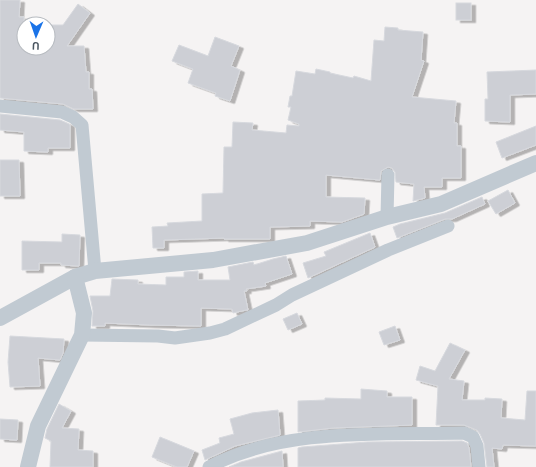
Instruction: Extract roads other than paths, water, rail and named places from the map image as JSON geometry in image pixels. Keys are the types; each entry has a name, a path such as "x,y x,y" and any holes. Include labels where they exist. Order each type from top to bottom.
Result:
{"street":[{"path":"0,106 62,112 73,117 82,126 95,271"},
{"path":"0,318 75,277 95,271 213,260 307,243 387,217 441,204 536,163"},
{"path":"387,217 388,175"},
{"path":"82,335 158,336 175,338 210,334 225,329 388,250 448,226"},
{"path":"28,467 38,426 82,335 84,313 75,277"},
{"path":"209,467 225,458 266,446 331,436 464,433 473,437 479,467"}]}
